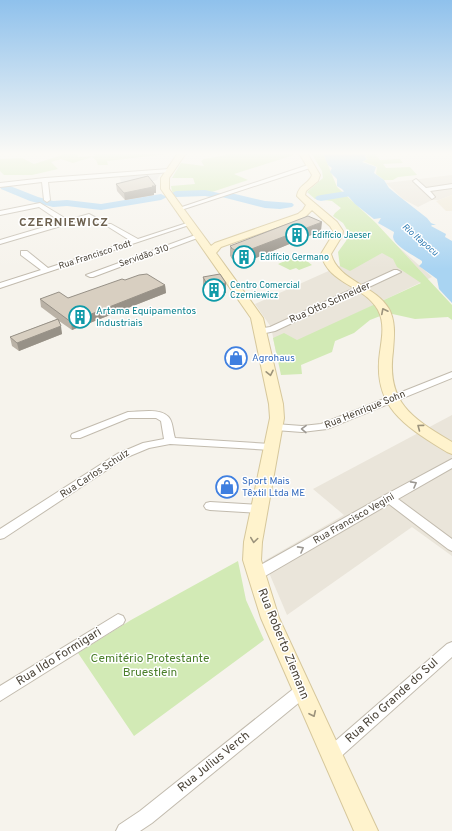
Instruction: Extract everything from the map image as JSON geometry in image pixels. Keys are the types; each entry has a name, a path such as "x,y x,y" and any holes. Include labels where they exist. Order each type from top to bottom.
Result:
{"main road":[{"name":"Rua Roberto Ziemann","path":"168,192 178,209 248,305 256,318 261,331 276,404 277,418 253,542 252,560 255,575 270,618 366,831"},
{"path":"300,192 303,199 334,224 338,231 326,254 328,264 339,274 362,289 380,304 388,319 389,329 385,374 387,388 393,399 413,422 452,449"},
{"path":"301,216 307,212 311,205"},
{"path":"210,253 218,245 301,216 313,215 328,219"},
{"path":"194,230 215,238 242,236"}],"street":[{"path":"46,192 47,200"},
{"path":"178,209 231,192"},
{"path":"426,192 432,197"},
{"path":"0,213 40,205 66,222"},
{"path":"0,242 89,216 99,221"},
{"path":"109,225 137,241"},
{"name":"Rua Francisco Todt","path":"0,286 137,241 194,230"},
{"name":"Servidão 310","path":"90,275 194,230"},
{"path":"24,253 47,270"},
{"name":"Rua Otto Schneider","path":"261,331 272,329 397,272"},
{"name":"Rua Henrique Sohn","path":"275,427 302,430 323,427 452,375"},
{"path":"76,436 124,416 157,415 163,417 166,421 170,441"},
{"name":"Rua Carlos Schulz","path":"0,535 127,453 147,445 170,441 271,447"},
{"name":"Rua Francisco Vegini","path":"255,575 452,463"},
{"path":"389,498 452,546"},
{"path":"210,506 259,509"},
{"name":"Rua Ildo Formigari","path":"0,694 118,620"},
{"name":"Rua Rio Grande do Sul","path":"331,755 452,648"},
{"name":"Rua Julius Verch","path":"125,831 146,817 302,691"}],"shaded area":[{"path":"395,192 452,192 452,195 439,200 432,200 418,207 403,199"},
{"path":"452,195 452,211 446,211 436,201"},
{"path":"393,242 432,277 276,352 271,327 255,304"},
{"path":"452,415 452,556 412,527 287,615 264,561 344,515 313,489"}],"green space":[{"path":"173,192 213,192 216,194 211,196 192,194 176,196"},
{"path":"307,192 342,192 376,223 452,305 452,320 448,317 415,319 388,313 370,320 354,333 335,341 332,352 301,365 302,374 281,375 273,338 284,333 297,340 421,283 397,267 393,259 382,253 350,271 340,266 338,252 346,241 349,233 343,223 333,216 341,208 332,201 315,199"},
{"path":"299,255 312,265 299,270 296,268 290,270 278,264"},
{"name":"Cemitério Protestante Bruestlein","path":"238,561 246,600 264,640 134,736 78,653 131,620"}],"water":[{"name":"Rio Itapocu","path":"344,192 394,192 427,218 431,223 436,225 431,226 446,234 445,237 452,241 452,303 439,289 437,279 419,266 422,261 397,244 393,237 394,232 378,223 381,218 374,219 355,204"}],"building":[{"path":"308,216 322,222 241,253 230,246"},
{"path":"147,274 165,285 71,322 40,299 59,292 68,298 122,279 125,280"},
{"path":"220,274 226,283 208,286 203,277"},
{"path":"58,319 61,326 17,343 10,337"}],"waterway":[{"path":"17,192 34,199 53,204 67,203 101,207 161,197"},
{"path":"176,194 205,193 218,195"},
{"path":"321,198 347,194"},
{"path":"227,196 265,205 288,205"}],"place":[{"name":"Edifício Jaeser","path":"297,235"},
{"name":"Edifício Germano","path":"244,257"},
{"name":"Centro Comercial Czerniewicz","path":"214,290"},
{"name":"Artama Equipamentos Industriais","path":"80,317"},
{"name":"Agrohaus","path":"236,358"},
{"name":"Sport Mais Têxtil Ltda ME","path":"227,487"}],"district":[{"name":"CZERNIEWICZ","path":"64,223"}]}
